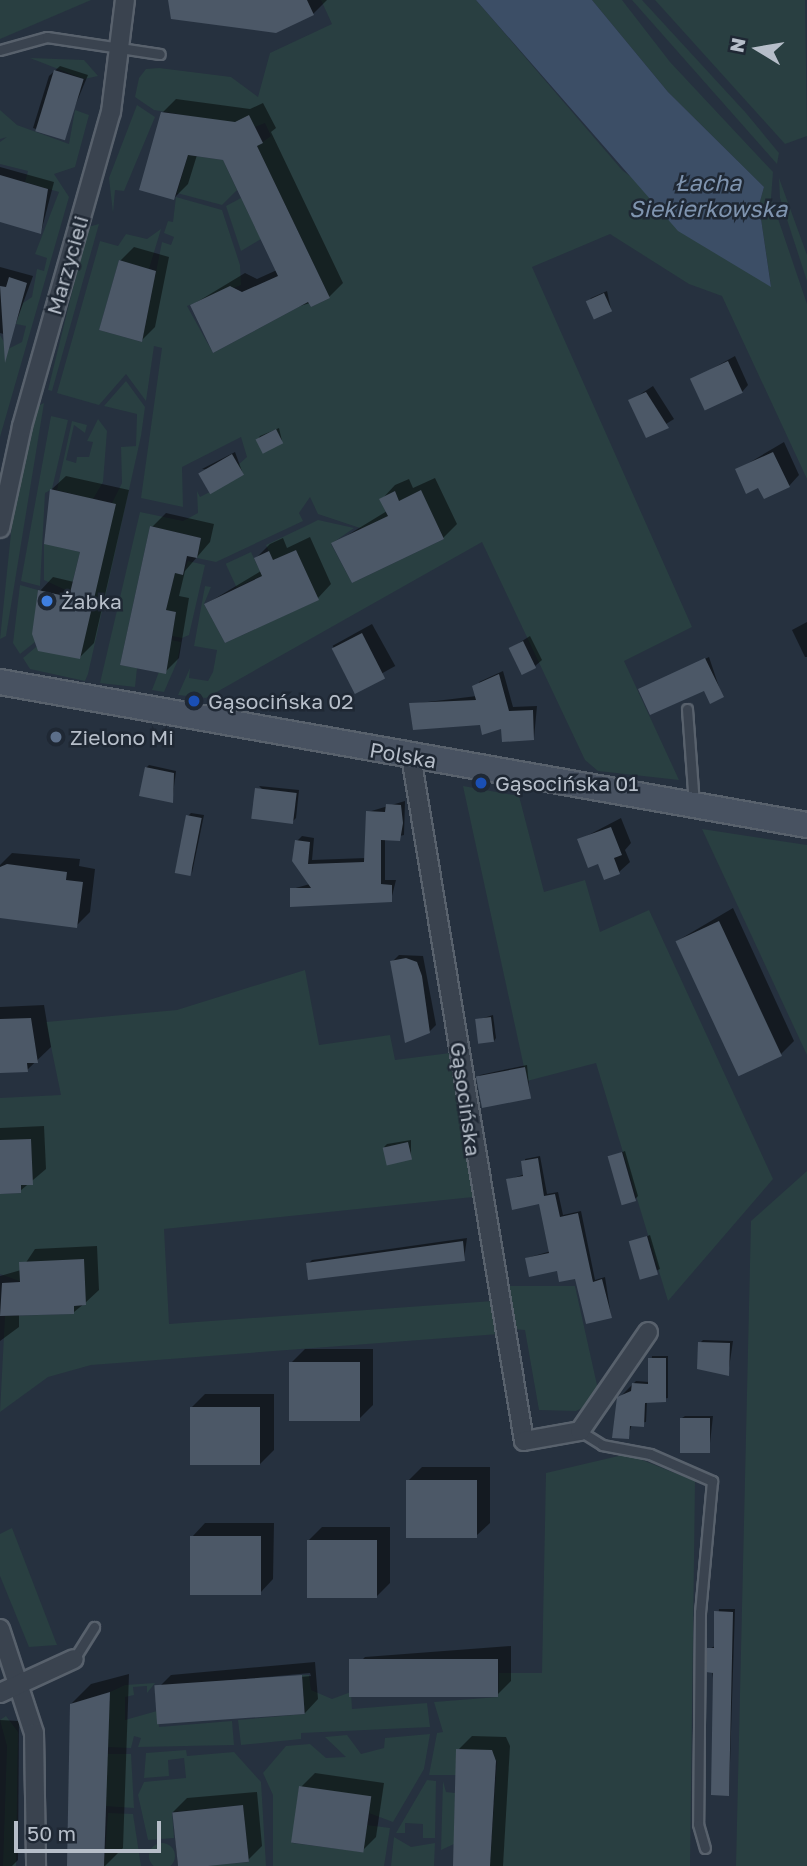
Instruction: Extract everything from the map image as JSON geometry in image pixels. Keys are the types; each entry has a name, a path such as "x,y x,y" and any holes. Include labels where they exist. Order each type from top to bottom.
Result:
{"street":[{"name":"Marzycieli","path":"0,528 122,50 125,0"},
{"name":"Polska","path":"0,682 807,825"},
{"name":"Gąsocińska","path":"411,756 524,1441 580,1431"},
{"path":"580,1431 648,1332"},
{"path":"0,1629 22,1682 36,1751 36,1866"},
{"path":"0,1693 74,1659"}],"lane":[{"path":"0,50 47,37 160,54"},
{"path":"687,709 694,806"},
{"path":"580,1431 601,1445 697,1472 712,1480 714,1497 700,1612 698,1824 705,1848"},
{"path":"74,1659 94,1626"}],"green space":[{"path":"0,0 91,0 0,39"},
{"path":"321,0 476,0 622,170 771,286 759,205 764,187 668,92 592,0 622,0 670,62 773,172 771,198 807,304 807,479 722,296 689,284 610,234 532,267 692,627 624,661 679,780 598,771 585,760 482,542 206,698 178,695 190,668 189,678 208,681 213,672 217,650 194,646 205,586 211,587 204,604 225,643 318,600 296,550 273,560 266,545 318,520 354,528 331,544 352,583 444,539 421,491 399,501 395,491 380,499 388,516 363,529 318,514 310,497 299,513 303,521 216,562 197,558 201,538 150,526 120,665 137,668 135,687 100,683 140,512 183,521 198,513 197,491 200,497 243,475 238,465 247,457 241,437 182,467 183,507 141,498 162,348 154,346 146,401 126,374 99,405 57,393 100,241 118,246 126,234 147,239 161,229 149,269 119,260 99,330 142,342 162,242 171,245 174,237 164,233 168,221 173,222 176,197 222,210 240,265 241,285 187,306 213,353 308,302 311,307 330,298 257,146 271,136 265,123 255,127 154,110 135,97 139,78 146,69 159,68 231,77 258,97 270,53 332,24"},
{"path":"632,0 642,0 746,113 779,153 777,164"},
{"path":"655,0 805,0 807,136 785,144"},
{"path":"30,58 84,60 98,76 84,79"},
{"path":"137,105 155,117 124,191 115,190 113,213 109,178"},
{"path":"0,110 17,125 69,144 75,110 89,115 75,167 54,174 69,197 0,437 0,335 8,349 22,342 26,326 16,324 23,303 32,297 37,269 44,271 47,258 35,254 59,192 25,182 28,171 0,164 0,142 7,137 0,139"},
{"path":"188,155 223,160 237,190 222,205 177,193"},
{"path":"779,178 807,255 807,281 780,198"},
{"path":"241,198 261,239 241,251 226,206"},
{"path":"99,224 52,391 48,390 88,227"},
{"path":"126,381 145,407 141,436 88,674 85,681 30,669 23,658 36,647 80,658 112,503 122,483 121,447 136,446 137,414 104,406"},
{"path":"44,403 6,636 0,639 13,514 38,406"},
{"path":"51,416 68,420 52,489 45,493 40,586 21,581"},
{"path":"98,419 107,431 103,482 93,499 57,490 72,421 87,425 85,433 74,425 66,460 76,463 77,457 89,457 93,442 87,441"},
{"path":"44,543 80,552 70,592 44,580"},
{"path":"251,552 262,576 237,587 226,564"},
{"path":"188,561 205,565 189,635 182,638 172,636 176,612 166,610 175,573 183,575"},
{"path":"20,585 38,590 35,642 20,654 13,643"},
{"path":"171,640 181,642 177,662 164,692 152,690"},
{"path":"463,786 519,796 544,892 585,880 600,932 649,910 773,1179 668,1301 596,1063 527,1081"},
{"path":"702,829 807,845 807,1055"},
{"path":"305,970 319,1045 390,1035 395,1060 450,1053 473,1197 164,1229 169,1324 493,1301 499,1334 91,1365 48,1377 0,1412 5,1316 74,1314 74,1306 86,1305 0,1274 0,1194 21,1193 21,1185 0,1140 0,1098 61,1095 46,1022 177,1010"},
{"path":"807,1171 807,1866 736,1866 751,1221"},
{"path":"503,1286 575,1286 599,1394 592,1403 576,1411 539,1410 525,1330 513,1329"},
{"path":"627,1454 695,1481 690,1866 490,1866 497,1761 456,1775 429,1775 437,1733 443,1732 434,1702 498,1697 499,1673 542,1673 546,1473"},
{"path":"12,1528 57,1645 29,1647 0,1576 0,1534"},
{"path":"302,1675 309,1675 311,1690 332,1699 351,1692 352,1709 427,1703 430,1727 301,1733 301,1739 241,1745 238,1720 305,1714"},
{"path":"155,1683 147,1693 147,1686 133,1687 134,1695 125,1697 125,1720 157,1711 159,1727 232,1721 234,1745 138,1747 141,1738 134,1736 131,1748 107,1747 110,1692 125,1685"},
{"path":"6,1716 18,1732 16,1866 3,1866 7,1746 0,1720"},
{"path":"430,1734 424,1769 393,1822 299,1787 292,1843 363,1852 367,1825 390,1828 384,1866 273,1866 273,1795 263,1773 286,1746 310,1744 326,1758 346,1757 325,1737 347,1735 361,1754 384,1748 385,1738"},
{"path":"186,1750 187,1756 234,1752 261,1782 266,1866 205,1866 249,1862 243,1805 172,1812 174,1838 148,1840 138,1795 144,1782 186,1778 184,1758 168,1760 169,1776 144,1778 146,1753"},
{"path":"107,1754 131,1754 134,1808 104,1806"},
{"path":"427,1780 436,1781 435,1838 423,1838 423,1824 405,1823 405,1833 396,1833"},
{"path":"443,1781 446,1792 455,1793 454,1844 441,1850"},
{"path":"108,1813 133,1814 141,1866 104,1866"},
{"path":"394,1837 411,1847 435,1843 434,1866 391,1866"},
{"path":"162,1843 172,1846 175,1856 172,1866 162,1869 152,1866 149,1856 152,1846"}],"water":[{"name":"Łacha Siekierkowska","path":"476,0 592,0 668,92 764,187 759,205 771,287 678,231"}],"building":[{"path":"168,0 307,0 314,15 276,33 171,19"},
{"path":"54,70 84,79 65,140 35,131"},
{"path":"161,112 235,122 249,115 263,143 257,146 330,298 311,307 308,302 213,353 190,305 230,286 242,292 278,276 223,160 188,155 174,200 139,190"},
{"path":"0,175 48,189 41,234 0,222"},
{"path":"119,260 156,271 142,342 99,330"},
{"path":"9,277 27,283 5,363 0,286 6,287"},
{"path":"604,293 612,311 594,319 586,301"},
{"path":"728,361 743,393 705,410 690,379"},
{"path":"646,392 669,428 646,438 628,400"},
{"path":"276,429 283,443 263,454 256,439"},
{"path":"773,452 790,487 764,499 758,488 746,494 735,469"},
{"path":"232,454 244,475 210,494 198,474"},
{"path":"50,489 116,504 80,659 38,651 32,634 38,590 69,597 80,552 44,544"},
{"path":"421,490 444,539 352,583 331,543 388,516 379,499 395,491 399,501"},
{"path":"150,526 201,538 197,558 187,556 183,575 175,573 166,610 176,612 166,674 120,665"},
{"path":"296,550 319,600 225,643 204,604 262,576 254,558 269,551 273,560"},
{"path":"362,633 385,678 355,694 332,648"},
{"path":"523,641 536,668 522,675 509,648"},
{"path":"705,658 724,697 710,704 704,691 650,715 638,689"},
{"path":"499,674 509,711 533,710 534,740 502,742 501,729 482,735 480,725 413,730 409,703 476,700 472,686"},
{"path":"145,767 174,773 173,803 139,796"},
{"path":"255,788 297,793 293,824 251,819"},
{"path":"386,804 401,805 403,823 400,841 381,840 381,884 392,885 392,902 290,907 290,888 311,888 292,861 295,840 310,842 308,864 364,862 366,811 385,812"},
{"path":"186,815 202,818 190,876 175,873"},
{"path":"611,827 622,855 614,858 620,874 604,880 598,864 588,868 577,839"},
{"path":"7,864 67,872 66,880 83,882 77,928 0,918 0,867"},
{"path":"719,921 782,1056 738,1076 675,941"},
{"path":"406,958 417,962 422,976 430,1033 405,1043 390,961"},
{"path":"491,1017 494,1042 478,1044 475,1019"},
{"path":"31,1018 38,1063 27,1063 28,1072 0,1073 0,1019"},
{"path":"525,1067 531,1098 482,1108 476,1077"},
{"path":"31,1139 33,1185 21,1185 21,1193 0,1194 0,1140"},
{"path":"408,1142 412,1160 387,1165 383,1148"},
{"path":"622,1152 636,1201 622,1205 608,1156"},
{"path":"538,1158 544,1196 555,1194 560,1217 578,1213 593,1282 602,1279 612,1318 586,1324 575,1279 559,1282 557,1271 529,1277 525,1258 549,1253 539,1204 512,1210 506,1179 523,1176 521,1161"},
{"path":"647,1236 658,1274 640,1280 629,1241"},
{"path":"463,1241 465,1261 308,1280 306,1263"},
{"path":"84,1259 86,1305 74,1306 74,1314 0,1316 2,1283 20,1282 19,1262"},
{"path":"698,1342 730,1343 729,1376 697,1369"},
{"path":"648,1358 666,1358 666,1402 645,1403 644,1427 630,1426 629,1439 612,1438 617,1397 631,1391 632,1383 648,1384"},
{"path":"289,1362 360,1362 360,1421 289,1421"},
{"path":"190,1407 260,1407 260,1465 190,1465"},
{"path":"680,1418 710,1418 710,1453 680,1453"},
{"path":"406,1480 477,1480 477,1538 406,1538"},
{"path":"190,1536 261,1536 261,1595 190,1595"},
{"path":"307,1540 377,1540 377,1598 307,1598"},
{"path":"714,1611 733,1612 729,1796 711,1795 713,1673 706,1672 707,1648 714,1648"},
{"path":"349,1659 498,1659 498,1697 349,1697"},
{"path":"302,1675 305,1714 157,1724 154,1685"},
{"path":"110,1692 104,1866 67,1866 70,1704"},
{"path":"456,1749 492,1750 496,1761 490,1866 453,1866"},
{"path":"299,1786 371,1796 363,1853 291,1842"},
{"path":"243,1805 249,1862 178,1866 172,1812"}],"place":[{"name":"Żabka","path":"47,601"},
{"name":"Gąsocińska 02","path":"194,701"},
{"name":"Zielono Mi","path":"56,737"},
{"name":"Gąsocińska 01","path":"481,783"}]}
